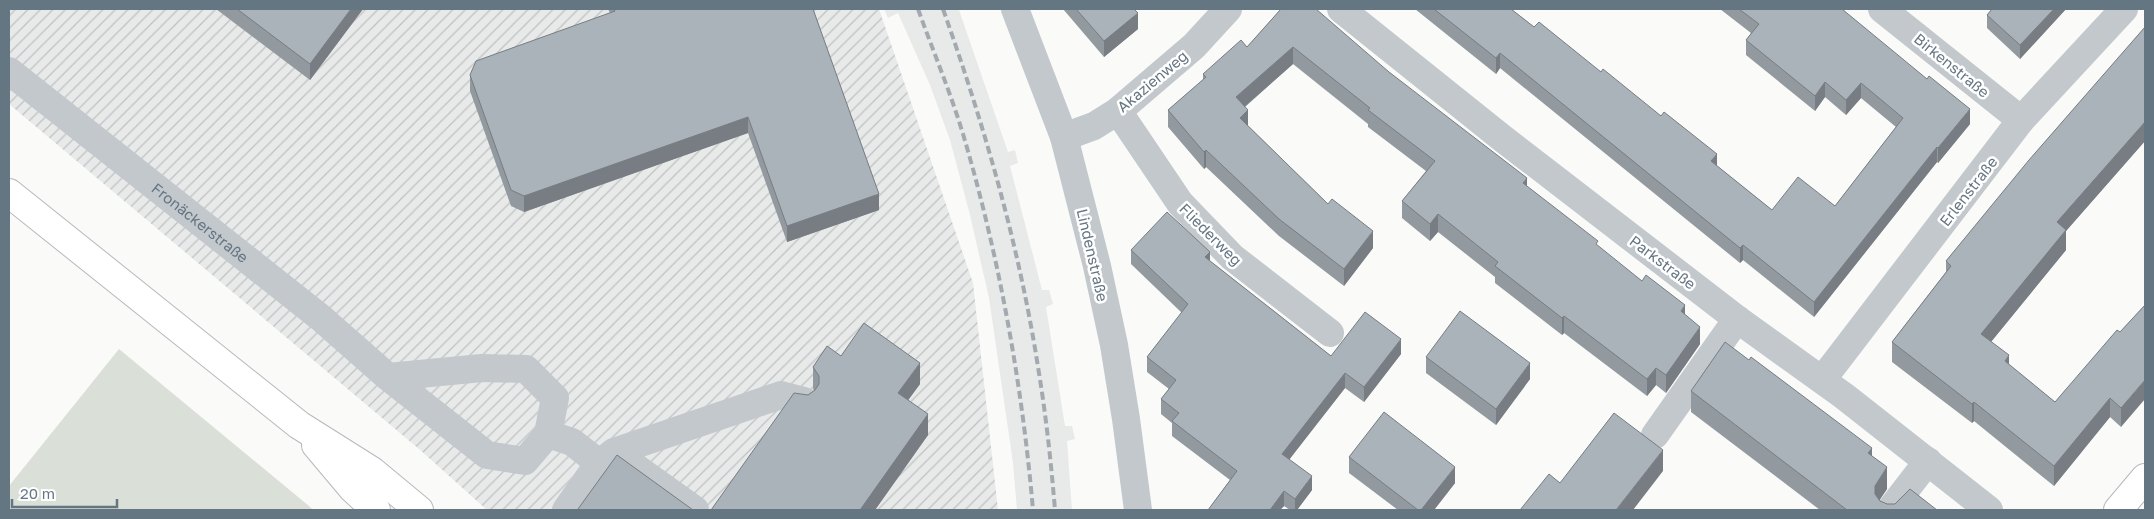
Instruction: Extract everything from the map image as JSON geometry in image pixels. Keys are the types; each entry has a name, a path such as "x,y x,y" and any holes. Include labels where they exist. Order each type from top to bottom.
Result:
{"main road":[{"path":"9,193 299,425 372,471 419,510"},
{"path":"299,425 353,489 376,510"},
{"path":"2118,510 2145,478"}],"street":[{"name":"Lindenstraße","path":"1015,9 1064,137 1097,266 1114,344 1138,510"},
{"name":"Akazienweg","path":"1064,137 1094,126 1118,111 1194,46 1228,9"},
{"name":"Parkstraße","path":"1341,9 1502,138 1737,319 1822,380 1989,510"},
{"name":"Birkenstraße","path":"1882,9 2021,120"},
{"name":"Erlenstraße","path":"1822,380 2021,120 2124,9"},
{"name":"Fronäckerstraße","path":"9,71 321,318 388,377 487,455 525,461 548,434 555,398 526,370 482,368 388,377"},
{"name":"Fliederweg","path":"1118,111 1180,203 1232,256 1330,333"},
{"path":"1655,435 1737,319"},
{"path":"566,510 606,458 781,395 804,401"},
{"path":"548,434 572,442 606,458 695,510"},
{"path":"1890,510 1928,461"}],"shaded area":[{"path":"9,9 879,9 973,283 998,510 487,510 419,449 9,104"},
{"path":"884,9 961,9 959,10 1008,152 1015,150 1018,163 1010,166 1042,290 1049,290 1053,304 1046,307 1065,426 1072,426 1075,439 1067,441 1072,510 1017,510 1013,463 989,298 970,215 950,140 930,85 898,13 888,18"},
{"path":"119,349 313,510 9,510 9,486"}],"building":[{"path":"237,9 351,9 310,64"},
{"path":"614,9 813,9 879,194 787,226 748,117 524,196 511,190 470,75 476,61 615,11"},
{"path":"1076,9 1134,9 1138,13 1104,41"},
{"path":"1281,9 1316,9 1389,72 1527,178 1523,183 1598,241 1596,244 1642,281 1646,275 1685,305 1681,311 1700,327 1666,375 1656,368 1647,379 1564,316 1562,318 1495,266 1498,262 1438,214 1430,224 1402,201 1435,161 1368,110 1370,108 1293,47 1236,97 1248,110 1240,118 1328,204 1332,199 1373,231 1344,269 1279,219 1206,150 1204,152 1168,110 1206,77 1203,74 1241,40 1247,47"},
{"path":"1434,9 1511,9 1534,27 1539,22 1601,72 1603,69 1661,116 1664,112 1717,154 1711,161 1772,210 1798,177 1835,206 1903,118 1861,83 1846,100 1825,82 1815,96 1746,40 1759,24 1739,9 1842,9 1927,79 1929,76 1970,109 1937,147 1814,302 1743,245 1740,248 1500,53 1496,58"},
{"path":"1992,9 2054,9 2020,45 1987,15"},
{"path":"2145,27 2145,122 2057,222 2066,230 1981,334 2009,355 2005,361 2055,402 2117,330 2120,332 2145,305 2145,380 2121,408 2110,398 2054,466 1974,402 1972,404 1892,342 1951,266 1946,261 2029,160"},
{"path":"1167,212 1210,252 1205,257 1331,356 1365,312 1401,339 1364,387 1345,373 1282,454 1312,476 1295,499 1284,491 1270,510 1208,510 1237,471 1172,421 1179,413 1161,399 1176,380 1147,357 1188,304 1131,250"},
{"path":"1460,311 1530,363 1496,409 1426,357"},
{"path":"864,323 920,363 898,393 928,414 860,510 711,510 794,393 808,395 815,390 819,384 819,376 813,367 827,346 841,356"},
{"path":"1725,342 1749,360 1751,357 1872,448 1868,453 1887,467 1875,486 1875,494 1880,501 1887,504 1895,504 1910,489 1937,510 1847,510 1691,391"},
{"path":"1384,412 1455,467 1421,510 1418,510 1349,457"},
{"path":"1614,413 1663,450 1616,510 1520,510 1549,474 1560,483"},
{"path":"617,455 693,510 578,509"}],"railway":[{"path":"918,9 958,118 988,226 1016,367 1033,510"},
{"path":"943,9 986,141 1021,276 1038,367 1055,510"}]}
